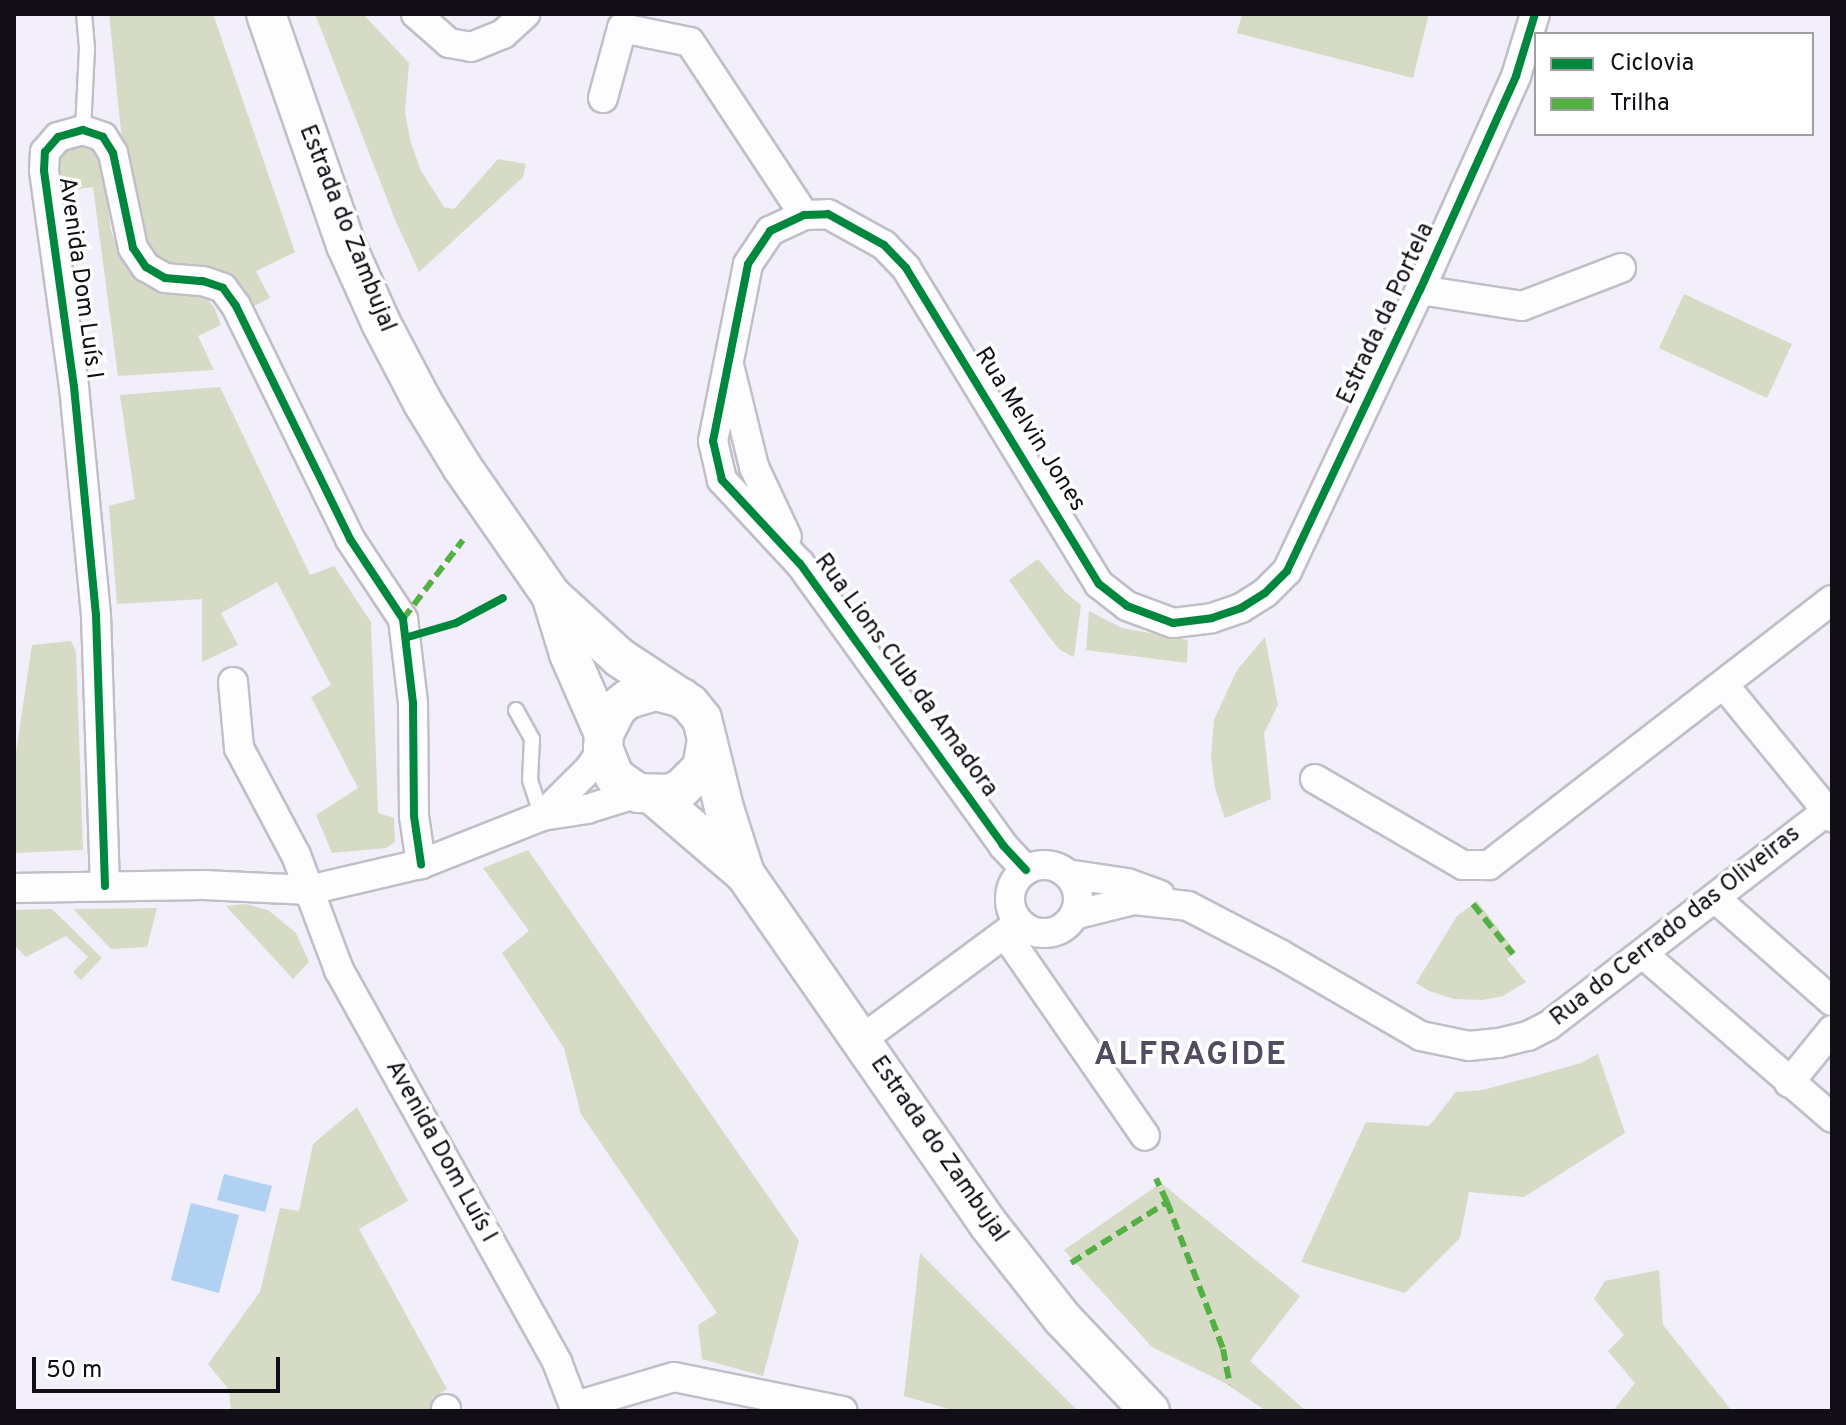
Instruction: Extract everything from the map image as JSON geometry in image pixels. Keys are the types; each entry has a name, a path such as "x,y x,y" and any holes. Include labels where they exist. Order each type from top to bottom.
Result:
{"street":[{"name":"Estrada do Zambujal","path":"266,14 346,245 381,323 462,467 551,595 620,658 682,698 702,719 724,808 745,874"},
{"path":"416,14 449,43 471,47 503,34 525,14"},
{"name":"Estrada da Portela","path":"1241,608 1265,593 1287,571 1420,290 1516,76 1535,14"},
{"path":"603,98 622,28 690,42 804,215"},
{"path":"83,130 103,137 113,153 133,248 146,267 165,278 203,281 223,288 236,306 350,539 403,619 413,703 414,816 421,864"},
{"name":"Avenida Dom Luís I","path":"83,130 58,137 45,152 44,170 74,387 96,615 105,886"},
{"name":"Rua Melvin Jones","path":"804,215 828,214 884,245 906,268 1099,584 1127,606 1173,623 1212,618 1241,608"},
{"name":"Rua Lions Club da Amadora","path":"804,215 770,231 748,264 728,361 754,467 800,564 1003,845 1026,870"},
{"path":"1420,290 1522,306 1621,268"},
{"name":"Estrada do Zambujal","path":"551,595 569,654 615,777 646,794 745,874 989,1225 1062,1318 1150,1411"},
{"path":"1315,779 1463,865 1489,865 1832,600"},
{"name":"Avenida Dom Luís I","path":"233,682 239,748 296,855 339,970 557,1362 576,1409"},
{"name":"Rua do Cerrado das Oliveiras","path":"1074,915 1134,900 1188,906 1280,954 1390,1021 1421,1036 1448,1044 1499,1043 1528,1036 1562,1017 1830,812 1724,685"},
{"path":"542,816 590,768 617,708 628,699 655,691 682,698"},
{"path":"14,888 204,885 309,890 421,864 542,816 587,809 646,794 668,794 693,780 702,768 707,739"},
{"path":"861,1040 1012,929 1046,933 1067,925 1074,915 1078,893 1067,874 1047,865 1026,870 1017,877 1009,898 1012,929 1145,1136"},
{"name":"Rua do Cerrado das Oliveiras","path":"1067,874 1127,883 1175,903"},
{"path":"1715,898 1832,1001"},
{"path":"1643,954 1832,1118"},
{"path":"1789,1083 1832,1030"},
{"path":"576,1409 674,1377 767,1404 843,1411"}],"lane":[{"path":"83,130 87,48 84,14"},
{"path":"516,710 532,739 530,780 542,816"}],"green space":[{"path":"109,14 213,14 295,252 256,271 270,298 250,308 240,288 224,272 159,262 144,250 122,141"},
{"path":"315,14 363,14 409,63 405,113 411,143 421,171 444,207 454,209 498,159 526,164 523,177 419,272 394,217"},
{"path":"1242,14 1429,14 1413,78 1237,33"},
{"path":"76,144 91,148 101,158 111,231 125,266 162,294 205,297 214,307 221,325 198,336 214,370 118,376 93,187 58,192 57,157 64,149"},
{"path":"1684,294 1792,344 1767,398 1659,348"},
{"path":"220,387 310,575 334,566 371,622 378,813 394,818 395,842 386,848 332,853 316,815 358,788 311,697 331,685 277,582 221,613 238,645 202,662 202,599 117,604 109,506 135,499 120,395"},
{"path":"1038,559 1066,593 1081,605 1074,657 1060,650 1009,580"},
{"path":"1089,611 1122,628 1188,640 1187,663 1086,650"},
{"path":"1265,637 1278,705 1264,733 1271,799 1225,818 1215,788 1211,757 1214,720 1237,670"},
{"path":"71,641 76,652 83,850 14,853 14,766 32,645"},
{"path":"528,850 799,1241 763,1376 702,1359 698,1325 717,1313 581,1114 564,1048 502,953 529,931 483,868"},
{"path":"1477,901 1516,952 1507,959 1526,982 1503,996 1483,1000 1454,999 1416,983 1457,916"},
{"path":"246,904 268,910 296,933 309,962 293,979 226,906"},
{"path":"157,908 147,947 111,949 73,909"},
{"path":"52,909 102,958 81,980 73,972 88,957 66,936 26,957 14,945 14,910"},
{"path":"1598,1054 1625,1133 1524,1197 1469,1192 1460,1238 1405,1293 1301,1262 1366,1122 1429,1126 1456,1092 1483,1090 1581,1063"},
{"path":"357,1107 408,1201 359,1229 447,1389 432,1398 431,1411 231,1411 229,1390 208,1364 260,1292 280,1208 299,1211 313,1144"},
{"path":"1161,1183 1300,1296 1250,1361 1306,1411 1266,1411 1225,1383 1152,1347 1064,1250"},
{"path":"920,1253 1078,1411 956,1411 904,1396"},
{"path":"1659,1270 1663,1325 1732,1411 1613,1411 1635,1383 1608,1351 1624,1335 1594,1299 1605,1281"}],"water":[{"path":"224,1174 272,1186 265,1212 217,1200"},
{"path":"191,1203 239,1215 219,1293 171,1280"}],"marked path":[{"path":"403,619 463,540"},
{"path":"1473,904 1513,954"},
{"path":"1071,1263 1167,1202 1156,1178"},
{"path":"1167,1202 1223,1349 1230,1384"}],"cycle path":[{"path":"1026,870 1003,845 800,564 722,480 713,441 748,264 770,231 804,215 828,214 884,245 906,268 1099,584 1127,606 1173,623 1212,618 1241,608 1265,593 1287,571 1420,290 1516,76 1535,14"},
{"path":"105,886 96,615 74,387 44,170 45,152 58,137 83,130 103,137 113,153 133,248 146,267 165,278 203,281 223,288 236,306 350,539 403,619 413,703 414,816 421,864"},
{"path":"408,637 456,623 503,598"}],"district":[{"name":"ALFRAGIDE","path":"1191,1056"}]}
